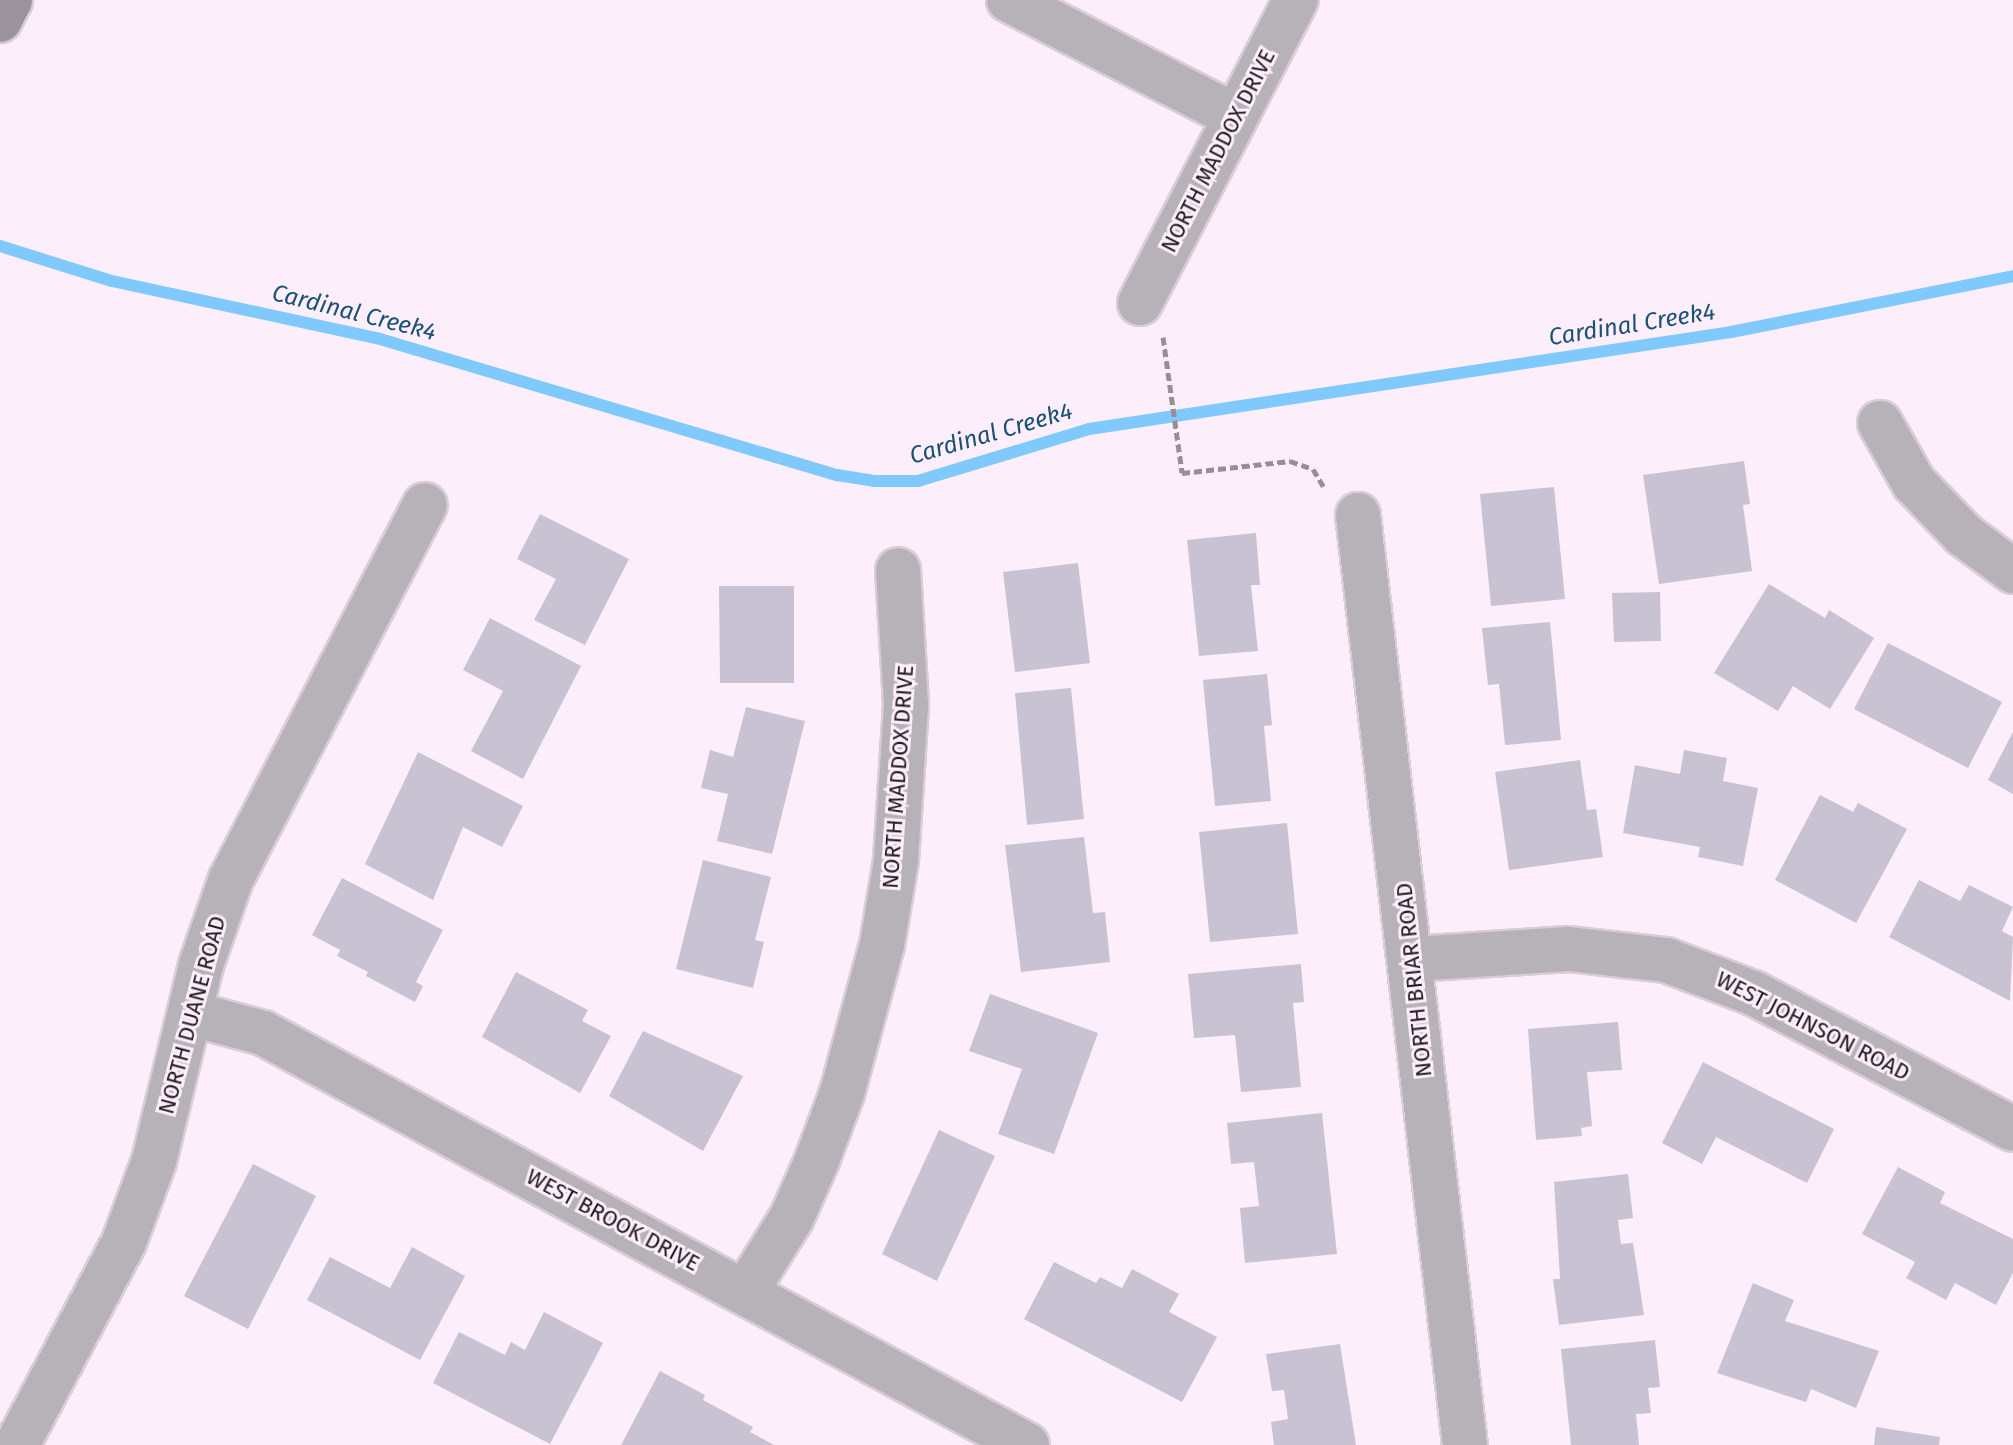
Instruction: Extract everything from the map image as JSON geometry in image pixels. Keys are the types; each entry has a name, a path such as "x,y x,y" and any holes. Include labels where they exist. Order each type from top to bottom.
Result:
{"main road":[{"path":"0,20 10,0"}],"street":[{"path":"1009,0 1235,116"},
{"name":"NORTH MADDOX DRIVE","path":"1140,303 1296,0"},
{"path":"1880,423 1914,483 1964,535 2013,571"},
{"name":"NORTH DUANE ROAD","path":"17,1445 124,1242 154,1161 192,1014 201,965 231,879 425,505"},
{"name":"NORTH BRIAR ROAD","path":"1358,515 1413,959 1465,1445"},
{"name":"NORTH MADDOX DRIVE","path":"746,1291 792,1217 817,1160 854,1053 882,945 896,860 906,704 898,570"},
{"name":"WEST JOHNSON ROAD","path":"1413,959 1569,949 1666,960 1753,993 2013,1129"},
{"name":"WEST BROOK DRIVE","path":"192,1014 263,1033 1027,1445"}],"path":[{"path":"1165,353 1182,473 1290,461 1313,469 1336,508 1358,515"}],"building":[{"path":"1744,461 1750,504 1743,505 1752,571 1659,584 1643,475"},
{"path":"1554,487 1565,599 1491,606 1480,494"},
{"path":"540,514 629,559 585,645 534,620 556,579 517,559"},
{"path":"1256,533 1260,585 1251,585 1258,651 1199,656 1187,540"},
{"path":"1078,563 1090,663 1015,672 1003,572"},
{"path":"1769,584 1825,618 1829,610 1874,638 1830,709 1793,686 1778,711 1714,673"},
{"path":"719,586 794,586 794,683 720,683"},
{"path":"1660,592 1661,641 1614,642 1612,593"},
{"path":"490,618 581,666 523,779 471,751 503,691 463,670"},
{"path":"1550,622 1561,740 1505,745 1499,684 1488,685 1482,628"},
{"path":"1888,643 2002,702 1968,768 1854,709"},
{"path":"1267,674 1272,725 1264,726 1271,801 1215,806 1203,680"},
{"path":"1071,688 1084,819 1027,825 1015,693"},
{"path":"746,707 805,721 772,854 717,841 728,794 701,788 710,750 733,757"},
{"path":"2013,732 2013,794 1988,780"},
{"path":"1684,750 1727,758 1723,781 1758,788 1743,866 1698,857 1700,847 1623,833 1635,765 1680,774"},
{"path":"418,752 523,806 502,847 463,827 433,900 365,864"},
{"path":"1580,760 1587,810 1596,809 1603,857 1509,870 1495,772"},
{"path":"1820,795 1853,812 1858,803 1907,829 1856,923 1775,880"},
{"path":"1287,823 1298,934 1210,942 1199,832"},
{"path":"1084,837 1093,913 1105,912 1110,962 1021,972 1005,845"},
{"path":"703,860 771,877 755,940 764,942 753,988 676,969"},
{"path":"342,878 443,930 416,982 423,986 415,1002 366,976 368,972 337,956 340,950 312,935"},
{"path":"1919,880 1960,901 1969,885 2013,907 2002,931 2013,937 2010,1001 1889,937"},
{"path":"1301,964 1304,1002 1293,1003 1301,1087 1241,1092 1235,1035 1194,1038 1188,974"},
{"path":"516,972 588,1010 582,1021 611,1036 580,1093 482,1037"},
{"path":"990,994 1098,1033 1054,1154 998,1134 1022,1069 969,1051"},
{"path":"1618,1022 1622,1070 1587,1072 1592,1126 1581,1128 1582,1136 1536,1140 1528,1029"},
{"path":"643,1031 743,1076 703,1151 609,1096"},
{"path":"1703,1062 1834,1129 1807,1183 1716,1137 1702,1164 1662,1143"},
{"path":"1322,1113 1337,1254 1245,1263 1240,1208 1259,1206 1254,1162 1231,1164 1227,1123"},
{"path":"939,1130 995,1156 937,1281 882,1254"},
{"path":"253,1164 316,1196 248,1329 184,1296"},
{"path":"1898,1167 1945,1192 1940,1203 2013,1239 2013,1273 1996,1305 1955,1283 1946,1300 1906,1278 1915,1262 1862,1234"},
{"path":"1628,1174 1633,1218 1618,1220 1621,1244 1633,1243 1644,1315 1559,1325 1553,1279 1560,1279 1554,1182"},
{"path":"412,1247 465,1276 420,1360 307,1300 330,1257 390,1288"},
{"path":"1054,1262 1096,1283 1100,1277 1122,1288 1132,1269 1179,1294 1169,1312 1217,1337 1182,1402 1024,1319"},
{"path":"1753,1283 1794,1300 1785,1321 1879,1351 1856,1408 1811,1389 1806,1402 1717,1373"},
{"path":"544,1312 603,1343 550,1444 433,1383 459,1332 505,1355 511,1342 525,1350"},
{"path":"1655,1340 1660,1387 1648,1388 1651,1413 1636,1414 1639,1445 1571,1445 1561,1349"},
{"path":"1340,1344 1356,1445 1274,1445 1271,1422 1288,1419 1284,1390 1272,1391 1266,1354"},
{"path":"660,1371 705,1395 703,1400 753,1427 750,1432 774,1445 621,1445"},
{"path":"1876,1427 1940,1437 1939,1445 1874,1445"}],"waterway":[{"name":"Cardinal Creek4","path":"0,246 112,281 380,339 837,475 873,481 918,481 1089,429 1731,332 2013,276"}]}
